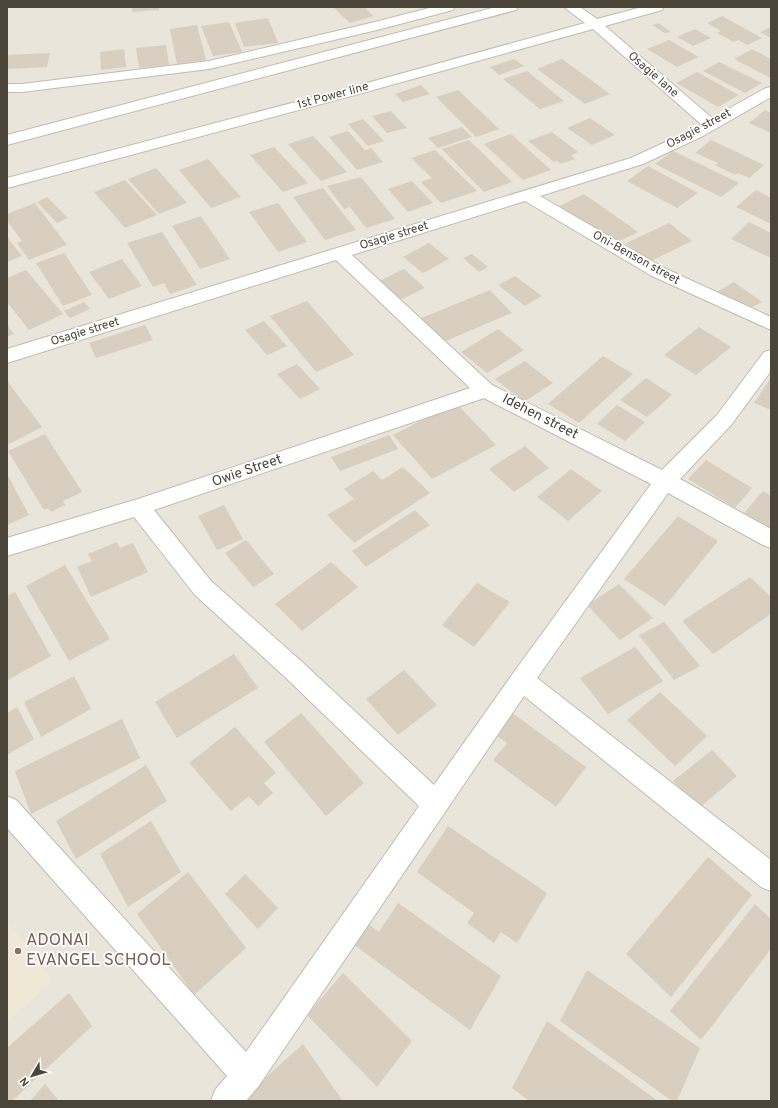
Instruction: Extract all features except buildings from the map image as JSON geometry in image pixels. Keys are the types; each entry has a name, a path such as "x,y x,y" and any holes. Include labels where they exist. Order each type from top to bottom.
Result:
{"street":[{"path":"7,88 30,87 209,65 376,26 448,7"},
{"path":"7,140 511,7"},
{"name":"Osagie lane","path":"571,7 595,24 711,125"},
{"name":"1st Power line","path":"7,183 361,89 657,7"},
{"name":"Osagie street","path":"7,356 637,160 698,133 771,91"},
{"name":"Oni-Benson street","path":"526,195 658,272 771,324"},
{"name":"Idehen street","path":"339,253 485,390 665,481 771,539"},
{"path":"226,1101 247,1076 522,680 665,481 724,420 771,357"},
{"name":"Owie Street","path":"7,547 140,507 485,390"},
{"path":"140,507 203,588 293,669 436,804"},
{"path":"522,680 771,877"},
{"path":"9,814 247,1076"}],"shaded area":[{"path":"7,7 771,7 771,1101 7,1101"},
{"name":"ADONAI EVANGEL SCHOOL","path":"7,920 53,981 7,1022"}],"place":[{"name":"ADONAI EVANGEL SCHOOL","path":"18,951"}]}
